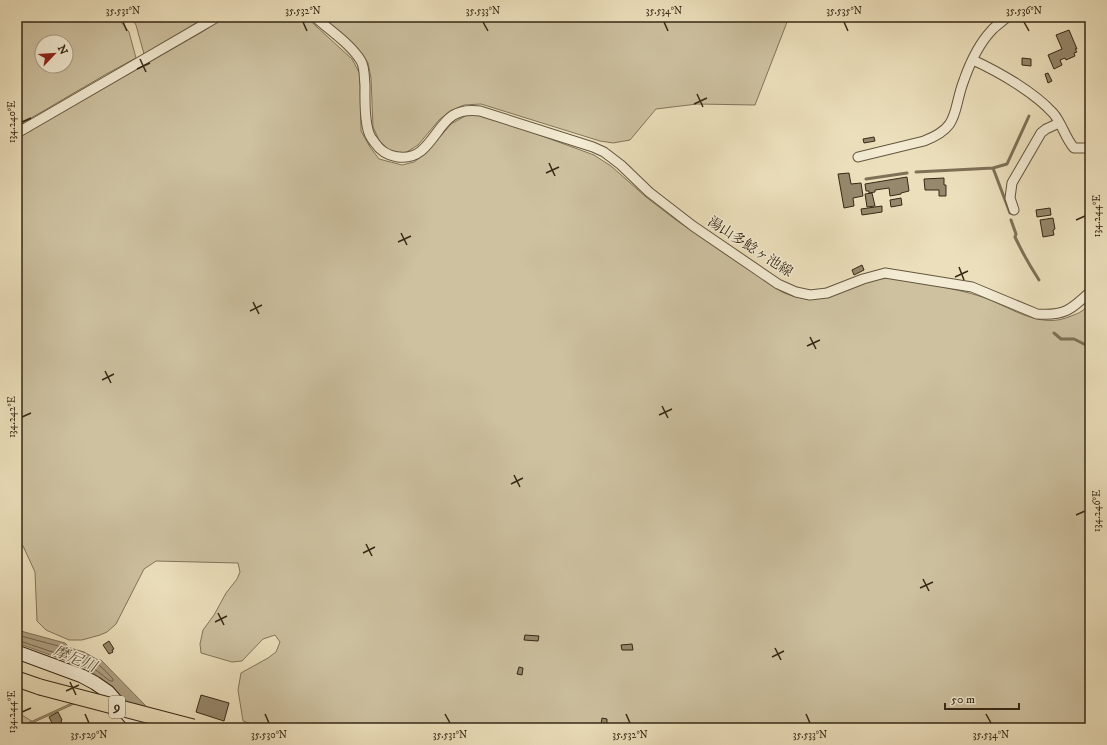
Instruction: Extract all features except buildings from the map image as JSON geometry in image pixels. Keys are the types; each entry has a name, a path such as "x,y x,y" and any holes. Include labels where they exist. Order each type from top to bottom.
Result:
{"highway":[{"name":"9","path":"17,679 40,687 194,728"}],"main road":[{"path":"17,652 82,676 95,683 108,692 139,728"}],"street":[{"path":"17,133 216,17"},
{"name":"湯山多鯰ヶ池線","path":"315,17 352,50 361,62 364,72 366,116 369,133 378,147 395,157 406,157 420,152 441,126 459,112 469,109 480,111 593,147 604,152 635,177 648,192 692,226 778,284 796,292 810,294 827,293 867,277 892,273 972,287 1037,314 1048,315 1064,313 1077,305 1090,292"},
{"path":"858,156 924,141 944,131 950,124 954,115 963,82 973,60 986,37 1007,17"},
{"path":"973,60 993,69 1039,100 1054,114 1068,142 1074,148 1090,148"},
{"path":"1014,210 1010,198 1012,183 1041,133 1059,123"}],"shaded area":[{"path":"20,17 117,17 129,32 136,58 17,126 17,20"},
{"path":"130,17 206,17 144,54 136,25"},
{"path":"225,17 306,17 352,59 360,74 361,131 379,159 402,165 414,162 426,153 451,124 467,115 479,115 534,133 594,155 611,166 646,197 676,220 782,292 792,296 802,298 820,298 872,280 893,278 926,283 970,293 1016,312 1038,319 1060,320 1083,310 1090,302 1090,728 264,728 243,721 238,690 241,673 276,652 280,642 275,635 263,639 242,661 232,662 201,653 200,644 203,630 214,615 226,593 237,579 240,572 238,563 156,561 144,569 116,624 107,632 82,640 69,640 46,630 37,621 35,572 23,546 17,538 17,138 202,32"},
{"path":"322,17 789,17 755,105 697,104 656,109 630,140 613,143 600,141 481,104 464,105 450,111 439,120 418,145 405,153 390,152 379,140 373,127 371,78 368,63 357,48"},
{"path":"17,712 41,727 59,728 17,728"}],"water":[{"name":"摩尼川","path":"17,630 65,643 70,648 84,652 98,660 101,660 165,728 147,728 119,695 86,668 17,643"},
{"path":"72,703 74,704 21,728 17,728"}],"waterway":[{"path":"916,172 993,168 1007,164 1029,116"},
{"path":"993,168 1010,213"},
{"path":"866,179 907,173"},
{"path":"1011,220 1016,234 1015,237 1039,280"},
{"path":"1054,333 1061,339 1074,339 1090,347"}]}
